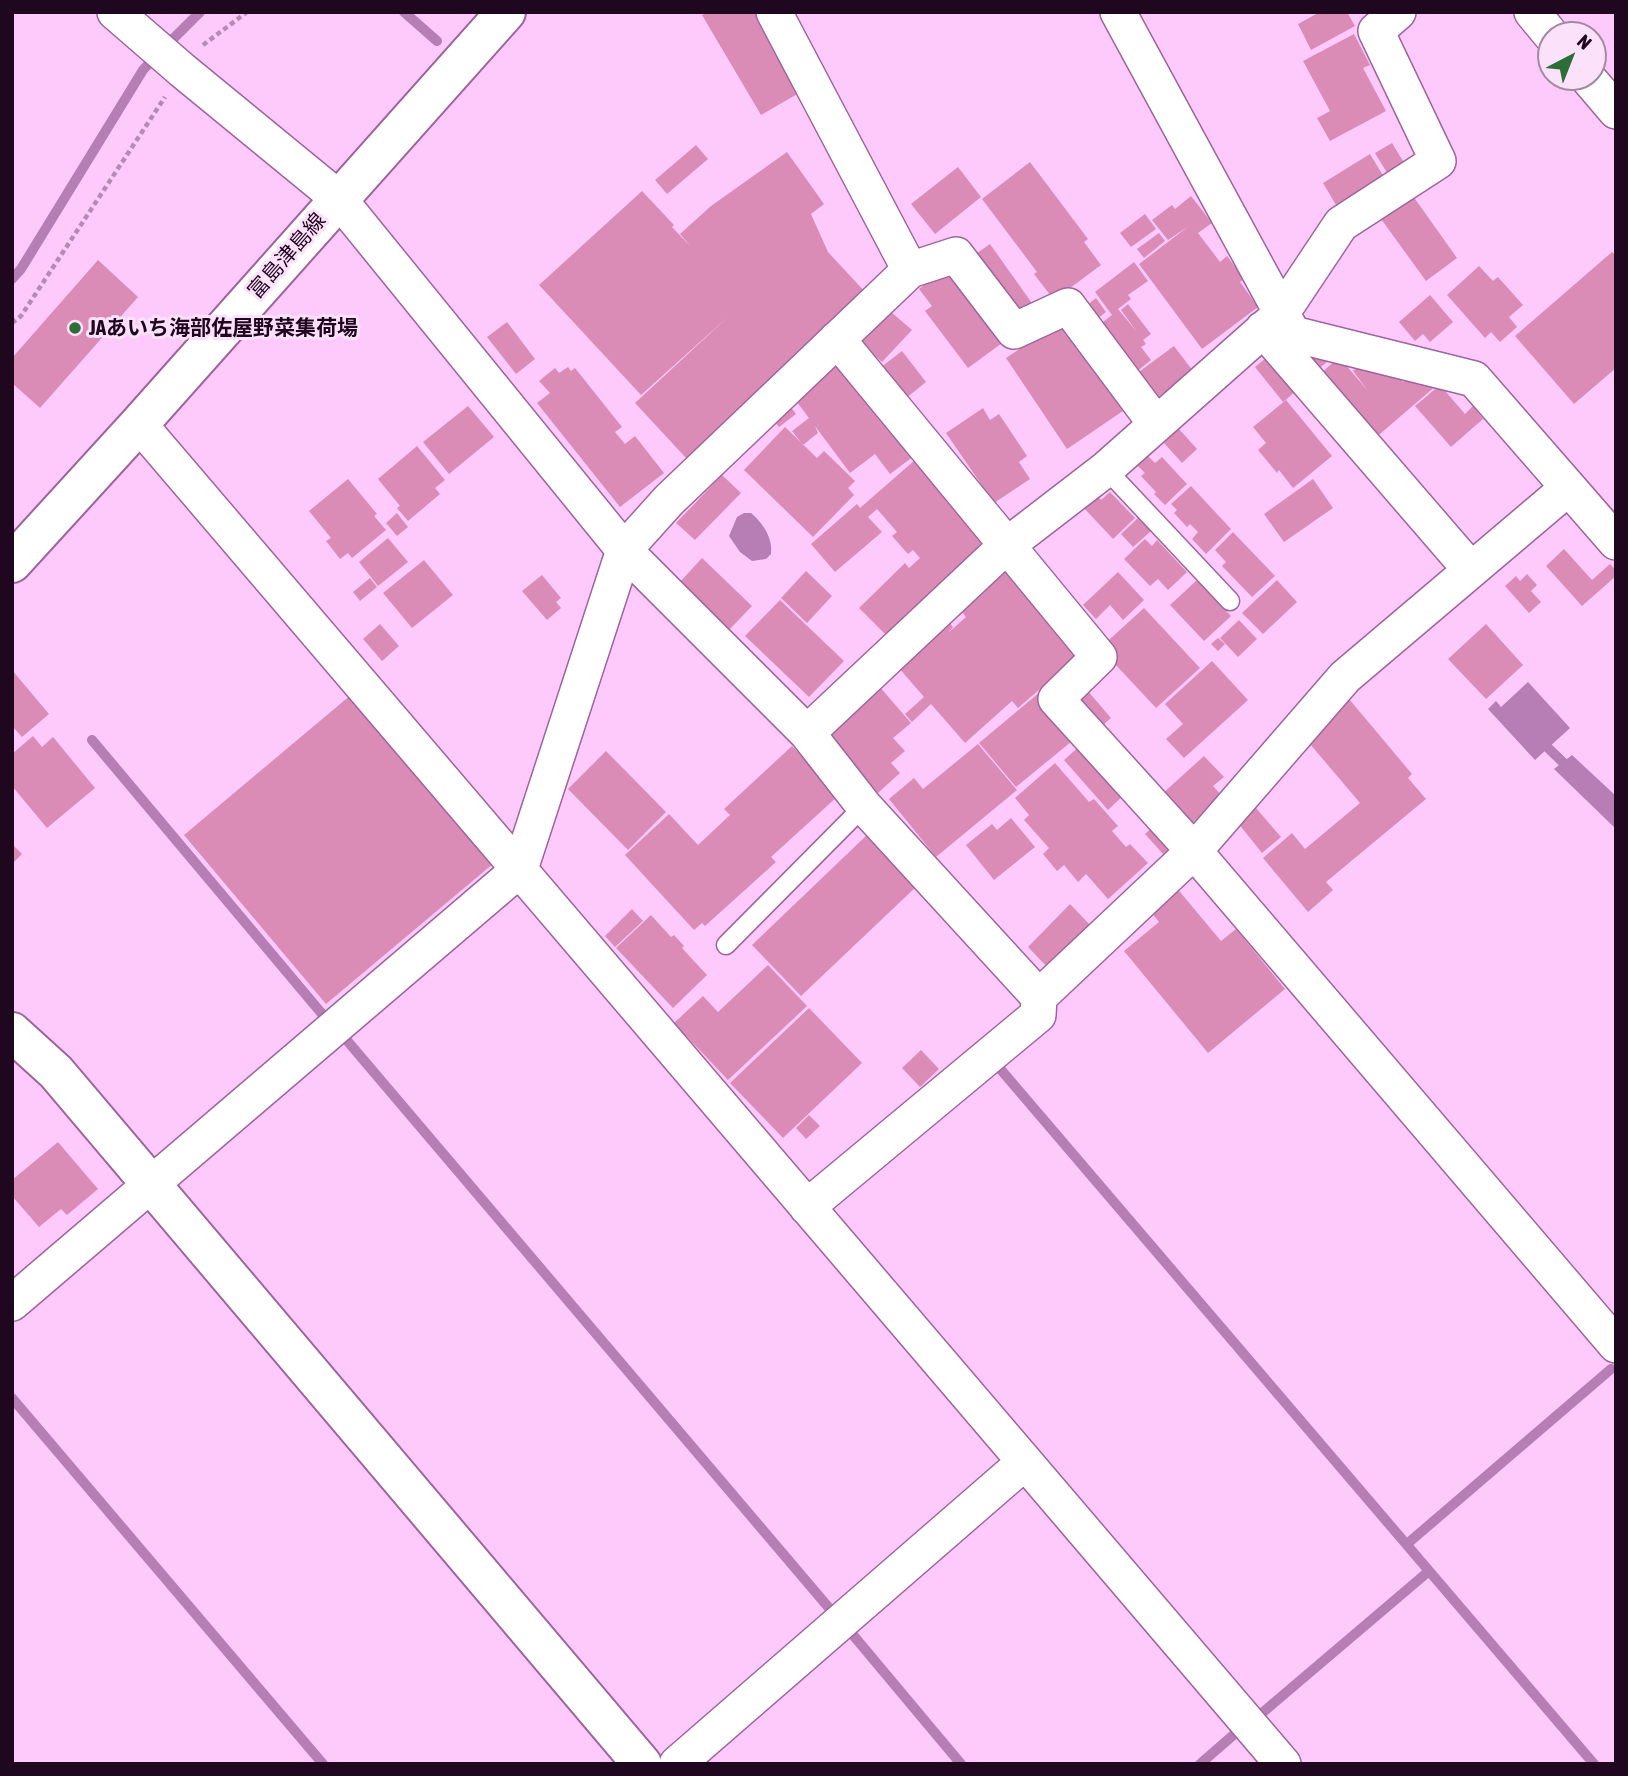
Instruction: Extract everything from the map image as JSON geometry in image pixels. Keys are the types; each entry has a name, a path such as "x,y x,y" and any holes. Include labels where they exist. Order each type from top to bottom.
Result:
{"street":[{"path":"116,12 338,198 624,550 807,733 864,806 1039,997"},
{"name":"富島津島線","path":"12,563 139,425 506,12"},
{"path":"774,12 910,270"},
{"path":"1118,12 1272,321 1471,570"},
{"path":"807,733 1006,546 1106,469 1272,321 1341,224 1438,161 1376,31 1398,12"},
{"path":"1599,91 1616,111"},
{"path":"12,1303 520,869 624,550 669,500 910,270 956,255 1014,331 1068,306 1156,424"},
{"path":"1272,321 1293,334 1474,379 1616,542"},
{"path":"837,339 1099,657 1056,699 1194,850 1616,1345"},
{"path":"139,425 1283,1764"},
{"path":"807,1207 1038,1015 1039,997 1194,850 1345,677 1568,488"},
{"path":"12,1031 56,1072 642,1764"},
{"path":"677,1764 1025,1462"}],"lane":[{"path":"1106,469 1230,601"},
{"path":"726,945 864,806"}],"path":[{"path":"12,323 21,316 72,241 195,50 247,12"}],"shaded area":[{"path":"751,513 766,531 771,554 766,559 752,561 740,552 729,536 737,517"},
{"path":"1528,682 1570,728 1535,760 1488,709 1496,701 1501,707"},
{"path":"1572,755 1616,796 1616,829 1554,769"}],"building":[{"path":"707,12 761,12 806,89 761,115 702,15"},
{"path":"1320,12 1347,12 1355,26 1311,50 1298,24"},
{"path":"1354,34 1370,65 1363,68 1386,111 1330,141 1317,118 1330,111 1303,61"},
{"path":"1392,143 1409,171 1392,181 1375,153"},
{"path":"696,145 708,159 667,194 655,180"},
{"path":"787,152 824,204 811,214 828,252 867,294 687,459 635,403 730,315 641,395 539,285 642,191 691,247 680,234 711,206"},
{"path":"1370,154 1387,182 1339,210 1323,183"},
{"path":"1030,162 1088,239 1084,242 1101,265 1054,300 1034,274 1037,272 982,199"},
{"path":"958,167 981,197 935,234 911,204"},
{"path":"1191,196 1212,223 1198,233 1220,262 1227,256 1244,279 1240,282 1258,307 1202,349 1139,264 1189,226 1168,240 1152,220 1172,205 1175,209"},
{"path":"1413,196 1457,258 1426,281 1381,219"},
{"path":"1145,214 1156,229 1131,247 1120,233"},
{"path":"1159,233 1165,241 1144,258 1137,249"},
{"path":"990,244 1034,306 1014,320 970,258"},
{"path":"1612,252 1616,255 1616,368 1574,404 1515,336"},
{"name":"JAあいち海部佐屋野菜集荷場","path":"98,260 138,297 40,408 12,383 12,358"},
{"path":"1134,262 1148,281 1128,295 1131,299 1118,309 1137,332 1121,310 1128,304 1151,334 1143,340 1146,344 1141,347 1151,360 1131,376 1095,328 1112,315 1095,292"},
{"path":"954,263 1013,335 968,368 925,311 932,306 919,289"},
{"path":"1479,266 1493,281 1498,277 1523,305 1509,317 1517,327 1500,342 1491,332 1485,338 1447,295"},
{"path":"1430,295 1453,322 1430,342 1423,334 1415,341 1399,322"},
{"path":"1096,298 1106,312 1092,323 1082,309"},
{"path":"890,311 912,330 882,362 860,342"},
{"path":"1062,321 1123,411 1067,449 1006,358"},
{"path":"507,322 535,359 516,374 487,337"},
{"path":"1174,346 1193,371 1151,402 1132,377"},
{"path":"902,351 926,382 900,403 876,371"},
{"path":"1273,352 1301,387 1283,402 1255,367"},
{"path":"1299,352 1334,356 1315,372"},
{"path":"839,356 914,456 890,474 875,454 850,473 815,426 818,433 803,445 792,431 809,418 790,393"},
{"path":"1339,357 1368,391 1353,371 1363,362 1390,371 1385,377 1392,370 1403,382 1412,375 1438,384 1373,440 1318,376"},
{"path":"568,367 571,371 575,368 622,427 615,432 625,444 635,436 664,473 620,507 537,403 550,393 539,381 555,368 559,373"},
{"path":"1440,385 1465,414 1473,406 1483,419 1451,447 1415,406"},
{"path":"1286,400 1332,456 1293,488 1258,450 1266,443 1253,427"},
{"path":"787,402 796,414 779,427 769,415"},
{"path":"468,406 494,437 449,474 423,442"},
{"path":"983,408 990,420 999,414 1027,456 1019,462 1030,479 994,503 946,433"},
{"path":"785,427 817,458 824,451 855,481 848,488 854,495 813,537 744,470"},
{"path":"1179,429 1197,449 1182,463 1164,443"},
{"path":"417,446 445,480 435,488 440,494 408,521 397,508 400,506 378,479"},
{"path":"1143,451 1155,463 1162,457 1187,484 1165,505 1141,476 1145,473 1133,461"},
{"path":"915,460 991,546 893,642 859,608 905,563 909,568 920,558 913,550 908,554 892,536 897,532 877,509 868,517 882,532 835,572 811,544 857,504 860,508"},
{"path":"722,475 741,493 695,540 676,523"},
{"path":"348,479 377,514 374,516 386,530 352,558 348,553 340,559 326,541 331,538 309,511"},
{"path":"1313,479 1333,508 1284,542 1264,514"},
{"path":"1191,486 1231,529 1206,554 1192,539 1198,532 1190,524 1187,527 1174,513 1177,510 1171,504"},
{"path":"1110,492 1135,518 1113,539 1082,506 1095,493 1101,500"},
{"path":"397,513 408,527 397,536 386,523"},
{"path":"1138,518 1151,531 1133,547 1121,534"},
{"path":"1233,532 1275,576 1252,597 1222,566 1226,562 1215,550"},
{"path":"388,538 408,562 378,586 359,562"},
{"path":"1145,539 1152,546 1157,540 1187,572 1168,590 1158,579 1150,586 1124,559"},
{"path":"1564,549 1592,580 1610,564 1616,570 1616,576 1582,606 1546,566"},
{"path":"702,558 752,606 728,631 679,583"},
{"path":"424,560 453,595 412,628 383,593"},
{"path":"1005,561 1088,654 1044,693 1040,689 1018,708 1012,701 965,743 931,704 912,722 905,714 924,697 898,667 949,622 953,627 948,633 966,617 956,604"},
{"path":"806,571 832,596 807,623 781,598"},
{"path":"1118,572 1144,600 1123,620 1110,605 1096,619 1083,605"},
{"path":"1527,574 1537,585 1531,591 1541,602 1529,613 1505,586 1516,576 1520,581"},
{"path":"542,575 561,598 556,602 561,608 547,620 522,591"},
{"path":"370,578 377,587 360,601 353,592"},
{"path":"1197,580 1231,616 1204,641 1170,605"},
{"path":"1277,580 1297,602 1263,634 1242,613"},
{"path":"780,600 844,661 809,697 745,636"},
{"path":"1144,608 1200,668 1156,708 1100,648"},
{"path":"1239,620 1257,639 1238,657 1220,638"},
{"path":"380,624 399,646 382,661 363,639"},
{"path":"1486,624 1523,665 1486,699 1448,659"},
{"path":"1218,638 1225,644 1218,651 1211,644"},
{"path":"1212,661 1248,700 1184,758 1166,739 1183,724 1165,704"},
{"path":"12,670 49,714 22,737 12,726"},
{"path":"1081,683 1111,718 1095,732 1065,697"},
{"path":"879,686 911,723 893,738 905,751 891,763 900,773 878,793 870,784 868,786 825,733"},
{"path":"1040,692 1077,737 1016,787 979,743"},
{"path":"352,694 494,863 326,1004 184,835"},
{"path":"1349,699 1412,774 1408,778 1426,799 1326,882 1333,890 1308,912 1263,858 1292,833 1305,849 1360,803 1304,737"},
{"path":"33,736 42,747 53,737 95,788 47,828 12,786 12,754"},
{"path":"978,744 1017,790 936,857 889,799 914,778 923,789"},
{"path":"1082,744 1126,793 1108,810 1064,760"},
{"path":"792,746 838,796 771,857 776,862 705,926 702,923 694,930 625,855 669,814 698,845 730,815 724,809"},
{"path":"606,751 666,812 628,850 568,789"},
{"path":"1204,756 1224,777 1213,786 1222,796 1189,826 1161,795"},
{"path":"1055,763 1089,802 1094,799 1118,826 1112,831 1126,847 1130,844 1148,863 1108,899 1086,874 1078,882 1064,865 1057,871 1043,854 1049,848 1024,820 1029,815 1015,798"},
{"path":"1256,808 1281,837 1262,853 1238,823"},
{"path":"1011,818 1035,847 994,880 966,845 992,824 997,830"},
{"path":"1156,824 1174,845 1163,854 1145,834"},
{"path":"869,833 918,885 801,996 752,945"},
{"path":"12,844 22,854 12,864"},
{"path":"1175,886 1221,941 1236,929 1285,989 1208,1053 1124,951 1159,922 1148,908"},
{"path":"1070,904 1091,926 1049,969 1028,947"},
{"path":"632,909 643,921 615,947 605,936"},
{"path":"651,915 671,937 674,935 684,946 682,948 707,975 673,1008 616,948"},
{"path":"768,965 807,1006 728,1080 674,1023 703,996 718,1012"},
{"path":"809,1008 862,1063 783,1138 730,1083"},
{"path":"921,1050 939,1069 920,1087 902,1068"},
{"path":"809,1115 820,1126 806,1139 796,1128"},
{"path":"58,1142 98,1189 67,1215 61,1209 39,1227 12,1196 12,1180"}],"waterway":[{"path":"173,39 200,12"},
{"path":"404,12 437,41"},
{"path":"12,279 21,269 143,70 153,59"},
{"path":"92,740 328,1021"},
{"path":"1545,745 1572,771"},
{"path":"344,1037 835,1615"},
{"path":"996,1064 1594,1764"},
{"path":"1407,1544 1611,1369"},
{"path":"12,1398 323,1764"},
{"path":"1255,1719 1429,1571"},
{"path":"848,1629 961,1764"},
{"path":"1200,1764 1238,1731"}],"place":[{"name":"JAあいち海部佐屋野菜集荷場","path":"75,328"}]}
